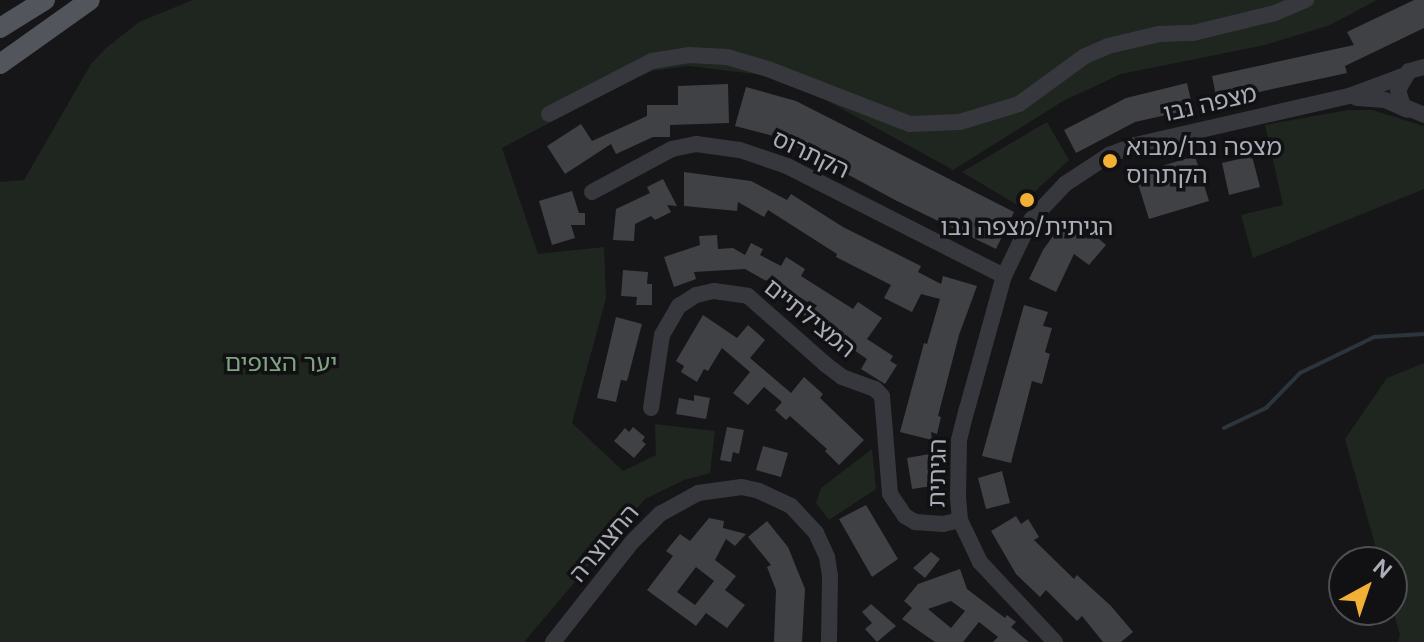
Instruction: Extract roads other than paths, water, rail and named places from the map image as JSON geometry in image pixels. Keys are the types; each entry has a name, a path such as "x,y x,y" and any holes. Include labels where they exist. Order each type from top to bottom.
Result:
{"main road":[{"path":"0,28 45,0"},
{"path":"0,64 90,0"}],"street":[{"path":"549,114 652,61 689,55 727,57 768,69 910,124 960,122 1019,104 1085,56 1108,46 1159,34 1193,33 1275,13 1306,0"},
{"path":"1416,113 1399,98 1417,68"},
{"name":"מצפה נבו","path":"1004,276 1031,220 1048,199 1109,155 1162,138 1343,97 1417,68"},
{"name":"מצפה נבו","path":"1343,97 1385,100 1416,113"},
{"name":"הקתרוס","path":"592,192 672,149 696,144 740,150 787,166 1004,276"},
{"name":"הגיתית","path":"1004,276 959,440 960,520 980,562 1055,642"},
{"name":"המצילתיים","path":"651,408 662,335 679,306 696,295 714,291 748,296 842,377 875,389 882,396 890,494 905,516 915,522 943,524 960,520"},
{"name":"החצוצרה","path":"553,642 632,542 660,514 698,493 742,487 767,494 791,506 816,533 827,557 830,577 829,642"}],"waterway":[{"path":"1224,428 1266,408 1300,373 1374,337 1424,334"}],"place":[{"name":"מצפה נבו/מבוא הקתרוס","path":"1110,161"},
{"name":"הגיתית/מצפה נבו","path":"1027,200"}],"park label":[{"name":"יער הצופים","path":"281,363"}]}
